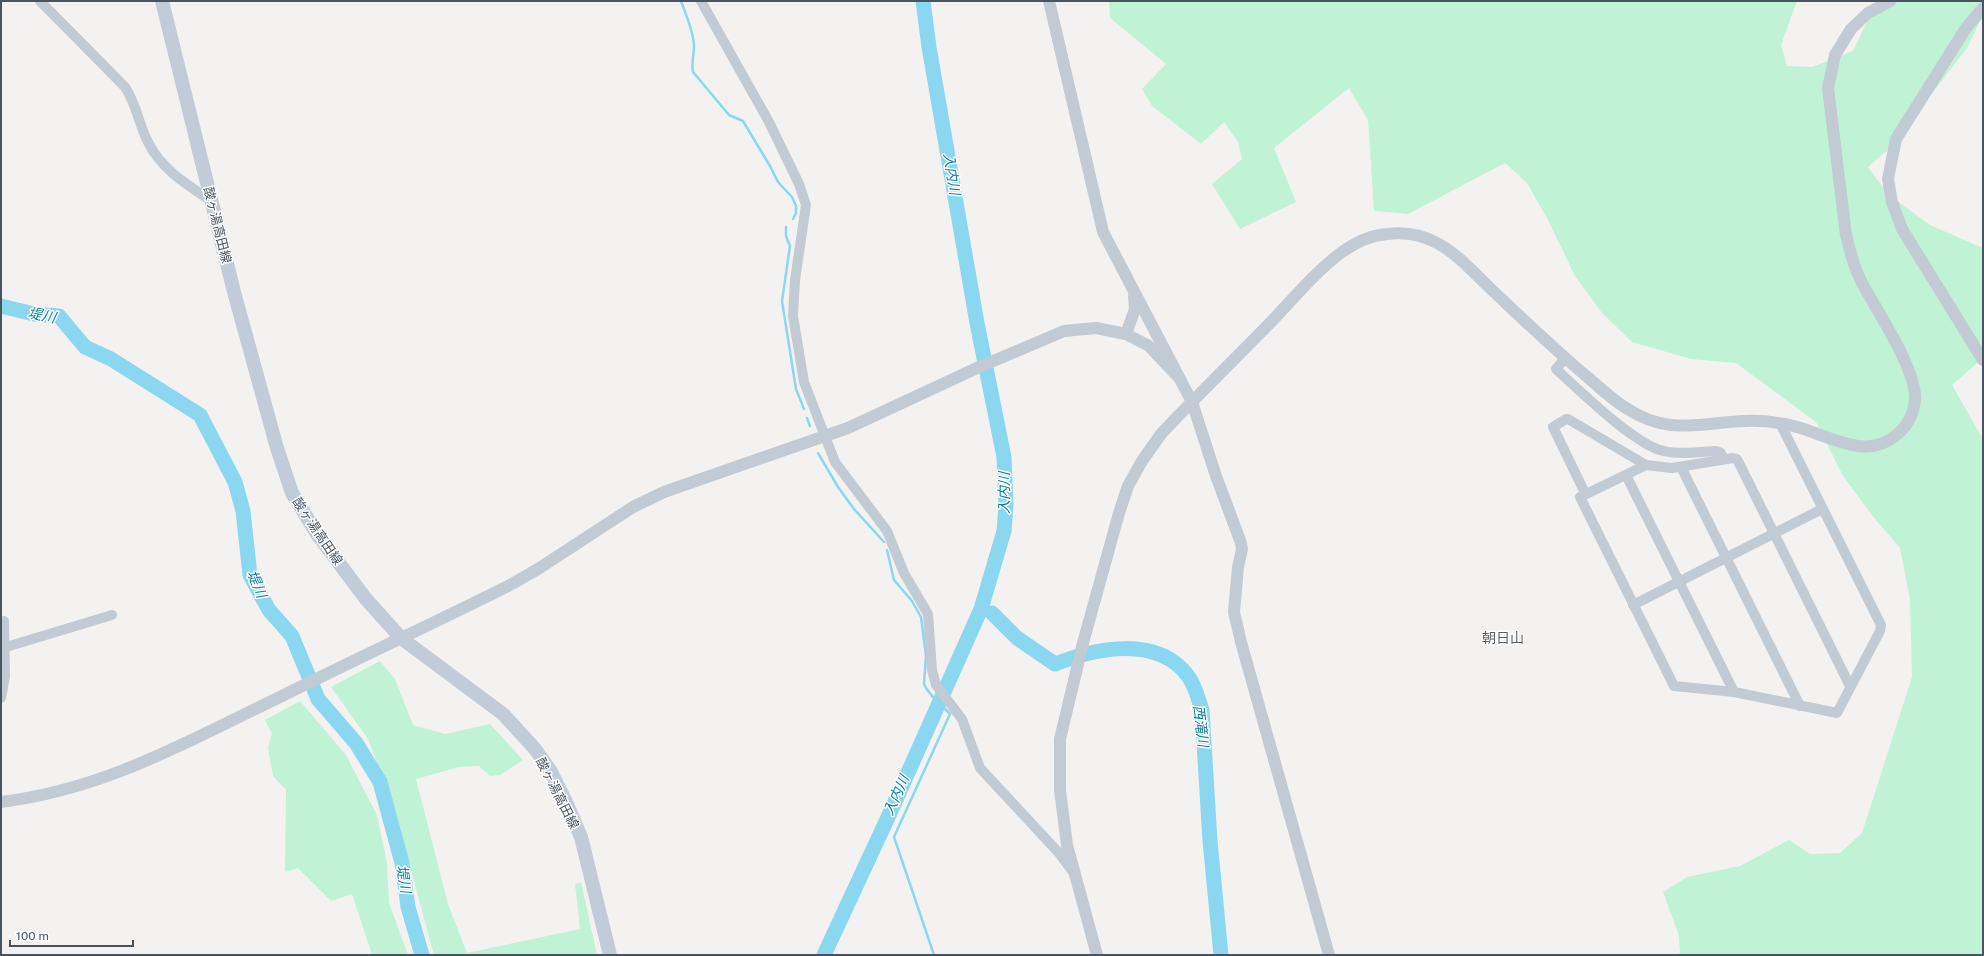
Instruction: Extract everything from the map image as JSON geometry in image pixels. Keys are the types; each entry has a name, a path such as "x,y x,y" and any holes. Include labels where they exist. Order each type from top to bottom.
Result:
{"main road":[{"name":"酸ヶ湯高田線","path":"162,1 213,202 234,292 292,493 317,534 366,599 401,638 503,714 536,749 550,770 566,802 580,837 610,955"}],"street":[{"path":"40,1 125,87 133,99 142,129 149,145 158,159 172,174 213,202"},
{"path":"701,1 769,122 799,184 806,205 795,280 793,316 804,382 835,462 887,531 904,573 928,614 932,670 936,685 962,719 980,768 1059,854 1074,873"},
{"path":"1049,1 1103,232 1192,402 1216,476 1241,543 1242,549 1234,612 1243,650 1329,955"},
{"path":"1097,955 1067,845 1060,790 1060,739 1078,662 1119,513 1128,486 1142,461 1161,434 1332,260 1357,243 1386,234 1416,235 1444,247 1472,271 1565,358 1624,407 1639,416 1655,422 1681,427 1744,421 1780,423 1807,430 1839,442 1867,447 1883,444 1899,434 1907,424 1912,412 1915,392 1910,375 1898,349 1861,280 1851,257 1846,235 1828,88 1835,55 1851,29 1868,13 1890,1"},
{"path":"1983,8 1966,28 1896,139 1888,179 1892,202 1902,229 1926,265 1983,360"},
{"path":"1126,334 1135,308 1133,291"},
{"path":"1,802 35,798 107,777 178,747 510,585 538,569 633,507 664,492 848,428 977,368 1064,331 1096,328 1126,334 1149,346 1179,378"},
{"path":"1565,358 1556,369 1612,419 1648,446 1673,452 1716,451 1721,453 1723,459"},
{"path":"1586,493 1552,427 1566,419 1646,465 1666,468 1681,467 1723,459 1737,459 1850,686"},
{"path":"1646,465 1586,493 1580,498 1674,686 1734,692 1836,713 1882,628 1780,423"},
{"path":"1681,467 1800,706"},
{"path":"1626,474 1680,580 1734,692"},
{"path":"1633,605 1822,509"},
{"path":"6,646 112,615"},
{"path":"1,698 5,676 6,646 4,621"}],"green space":[{"path":"1109,1 1797,1 1781,45 1787,66 1812,67 1853,51 1877,1 1983,1 1983,15 1967,48 1890,148 1868,167 1888,194 1930,225 1983,248 1983,358 1952,385 1983,439 1983,955 1676,955 1680,953 1679,936 1663,892 1687,877 1740,866 1789,840 1810,854 1840,853 1862,833 1912,677 1910,600 1900,548 1875,519 1843,476 1816,422 1736,363 1691,359 1632,342 1602,313 1575,276 1548,220 1527,183 1505,163 1408,214 1374,211 1368,120 1349,88 1274,148 1296,202 1240,229 1212,184 1242,159 1238,142 1224,122 1201,144 1152,106 1142,89 1166,64 1110,18"},
{"path":"380,661 395,679 413,725 445,734 490,724 523,760 500,775 490,776 479,766 459,767 416,779 448,904 467,953 580,929 575,884 581,882 597,955 434,955 396,815 368,739 331,687"},
{"path":"300,701 346,755 377,815 387,863 389,903 408,955 372,955 352,894 331,901 298,868 285,872 286,790 273,776 268,748 272,734 265,720"}],"waterway":[{"path":"681,1 693,35 693,72 729,115 743,121 778,182 792,197 796,206 796,213 793,219"},
{"name":"入内川","path":"824,955 890,813 981,609 1004,531 1006,505 1004,457 977,323 929,47 923,1"},
{"path":"786,227 786,236 790,246 782,301 796,389 804,409"},
{"name":"堤川","path":"1,306 34,314 59,316 85,347 111,359 200,415 235,482 243,511 250,575 269,610 292,636 318,699 356,743 380,782 402,863 408,907 422,955"},
{"path":"807,418 810,426"},
{"path":"818,453 838,487 854,509 884,542"},
{"path":"887,550 894,580 912,601 921,617 926,656 924,684 932,696 950,714 894,837 934,955"},
{"name":"西滝川","path":"992,613 1017,638 1055,664 1089,653 1107,650 1143,650 1160,655 1175,663 1193,683 1202,710 1210,841 1221,955"}],"district":[{"name":"朝日山","path":"1503,638"}]}
